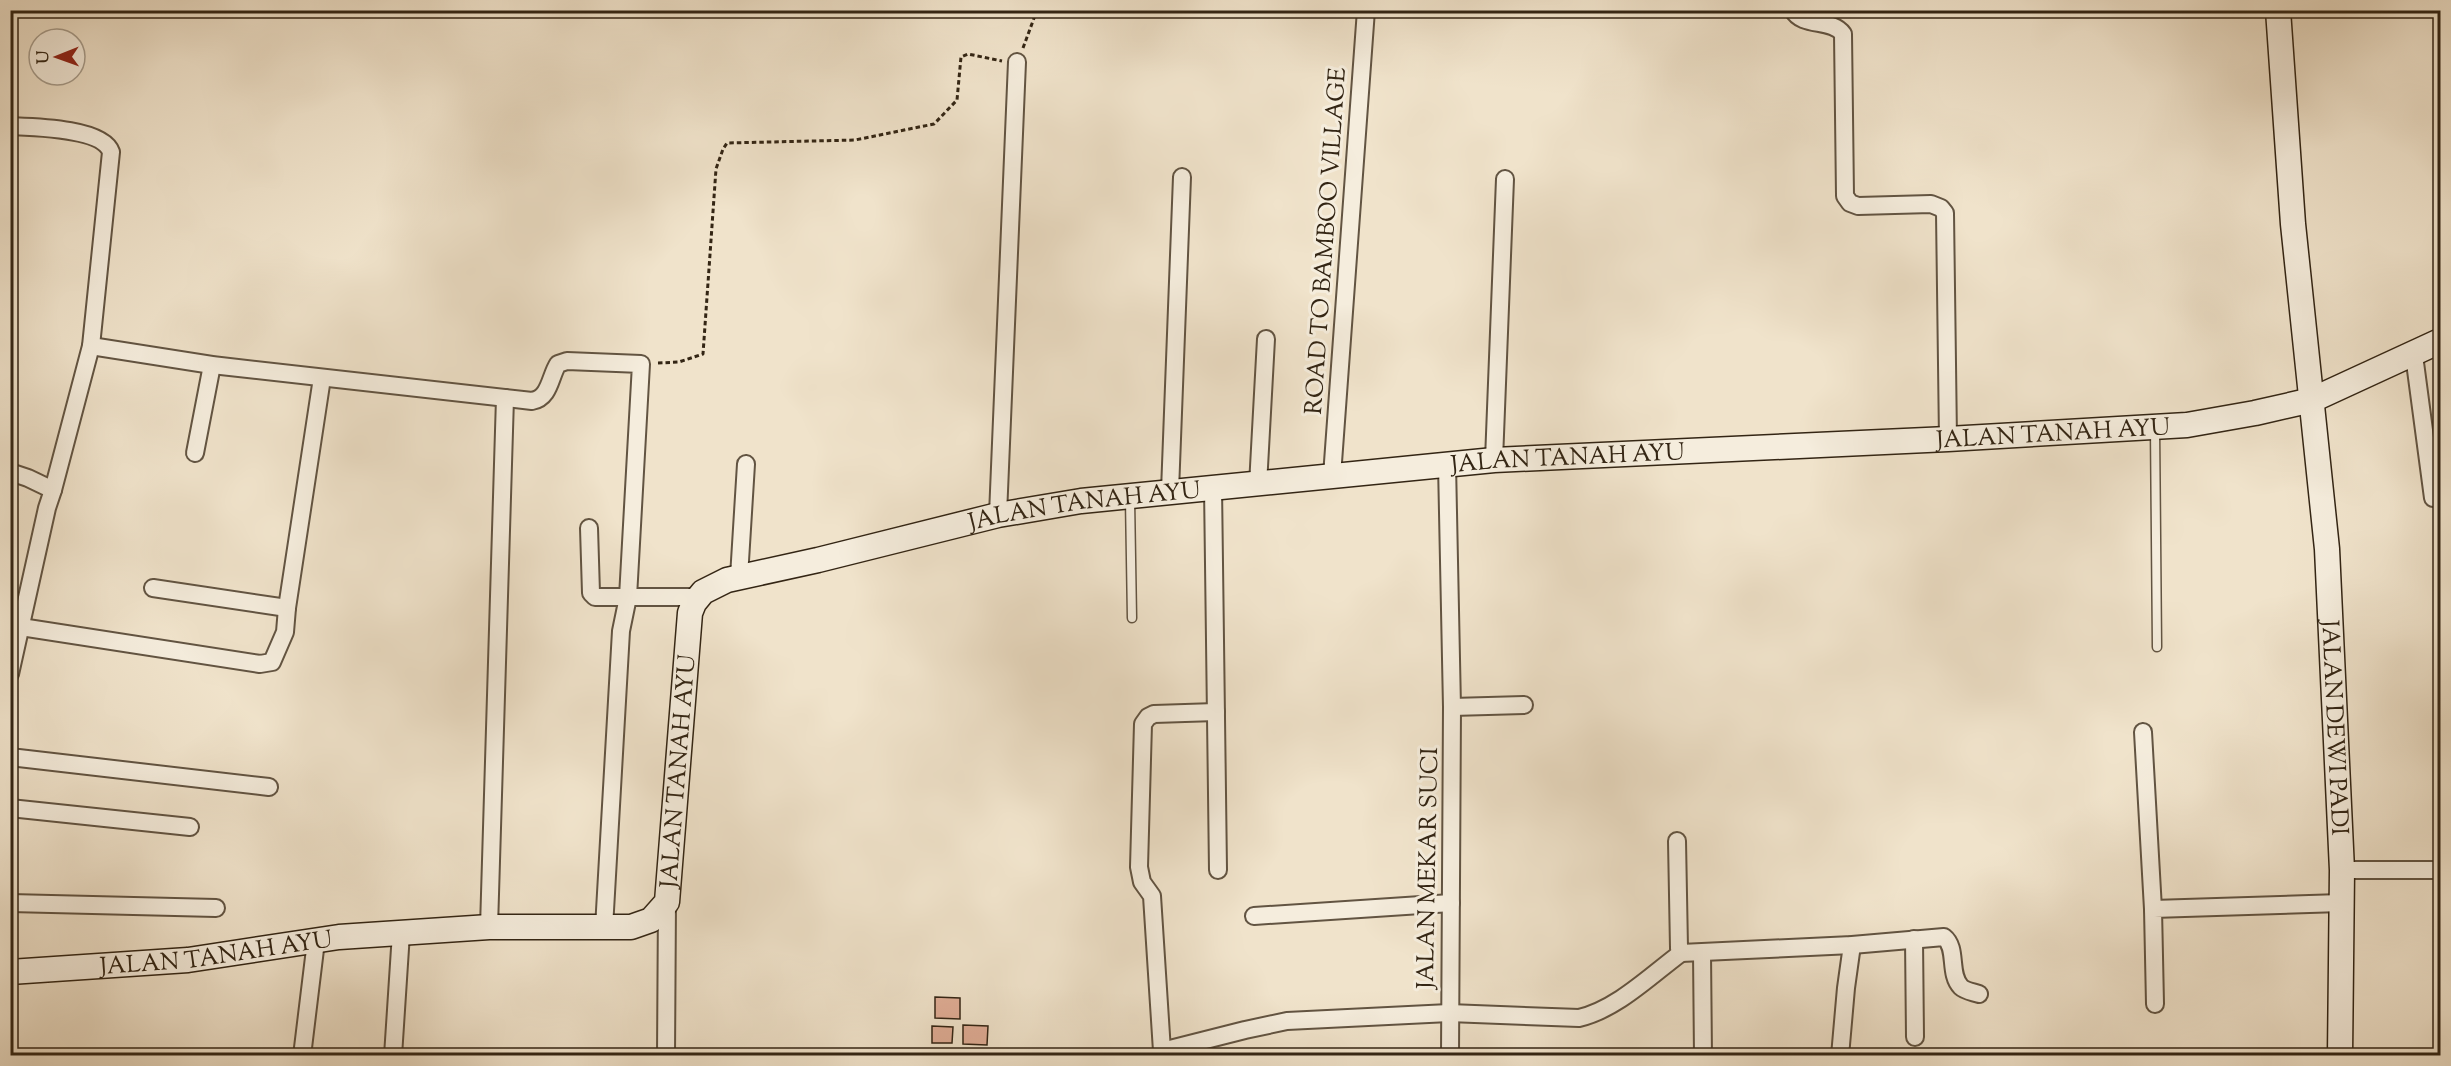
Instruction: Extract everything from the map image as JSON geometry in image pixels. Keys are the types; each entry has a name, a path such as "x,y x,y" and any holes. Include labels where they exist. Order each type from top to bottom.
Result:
{"street":[{"name":"ROAD TO BAMBOO VILLAGE","path":"1332,476 1366,10"},
{"path":"1793,10 1800,18 1836,26 1843,34 1847,200 1858,206 1931,204 1941,208 1944,213 1948,439"},
{"name":"JALAN DEWI PADI","path":"2278,10 2288,167 2328,549 2342,870 2340,1056"},
{"path":"998,515 1017,62"},
{"path":"10,126 44,128 85,135 105,143 111,152 92,345 47,508 10,674"},
{"path":"1170,491 1182,177"},
{"path":"1494,460 1505,178"},
{"path":"1258,485 1266,339"},
{"name":"JALAN TANAH AYU","path":"10,972 188,960 316,941 401,933 489,927 604,928 644,924 656,916 667,902 690,613 697,597 713,586 739,577 998,515 1130,495 1258,485 1494,460 1948,439 2155,427 2220,420 2312,400 2414,355 2440,341"},
{"path":"92,345 212,365 532,401 540,399 546,392 558,364 567,361 641,364 628,597 621,631 604,928"},
{"path":"2414,355 2433,498"},
{"path":"195,453 212,365"},
{"path":"21,627 260,664 272,662 285,632 322,378"},
{"path":"489,927 505,398"},
{"path":"739,577 746,464"},
{"name":"JALAN MEKAR SUCI","path":"1162,1053 1287,1021 1449,1013 1452,707 1447,465"},
{"path":"10,472 53,490"},
{"path":"1213,487 1218,870"},
{"path":"589,528 591,593 595,597 697,597"},
{"path":"153,588 287,608"},
{"path":"1452,707 1524,705"},
{"path":"1162,1053 1152,896 1142,882 1139,867 1143,724 1148,717 1154,714 1216,712"},
{"path":"2143,732 2153,909 2155,1004"},
{"path":"10,757 269,787"},
{"path":"10,808 190,827"},
{"path":"1677,841 1679,948 1681,952"},
{"path":"2342,870 2440,870"},
{"path":"666,1056 667,902"},
{"path":"10,903 216,908"},
{"path":"1254,916 1451,903"},
{"path":"2153,909 2341,903"},
{"path":"393,1056 401,933"},
{"path":"1450,1056 1449,1013 1579,1018 1596,1014 1624,996 1681,952 1702,953 1852,945 1940,937 1948,939 1956,979 1960,986 1979,994"},
{"path":"1914,939 1915,1037"},
{"path":"302,1056 316,941"},
{"path":"1840,1056 1845,988 1852,945"},
{"path":"1702,953 1703,1056"}],"lane":[{"path":"2155,427 2157,647"},
{"path":"1130,495 1132,618"}],"path":[{"path":"641,364 678,362 703,354 717,169 723,149 728,143 855,140 933,124 957,100 961,57 965,54 992,60 1017,62 1037,10"}],"building":[{"path":"935,997 960,998 960,1019 935,1018"},
{"path":"963,1025 988,1026 987,1045 963,1044"},
{"path":"932,1026 953,1027 952,1043 932,1043"},
{"path":"932,1052 953,1052 953,1056 932,1056"}]}
